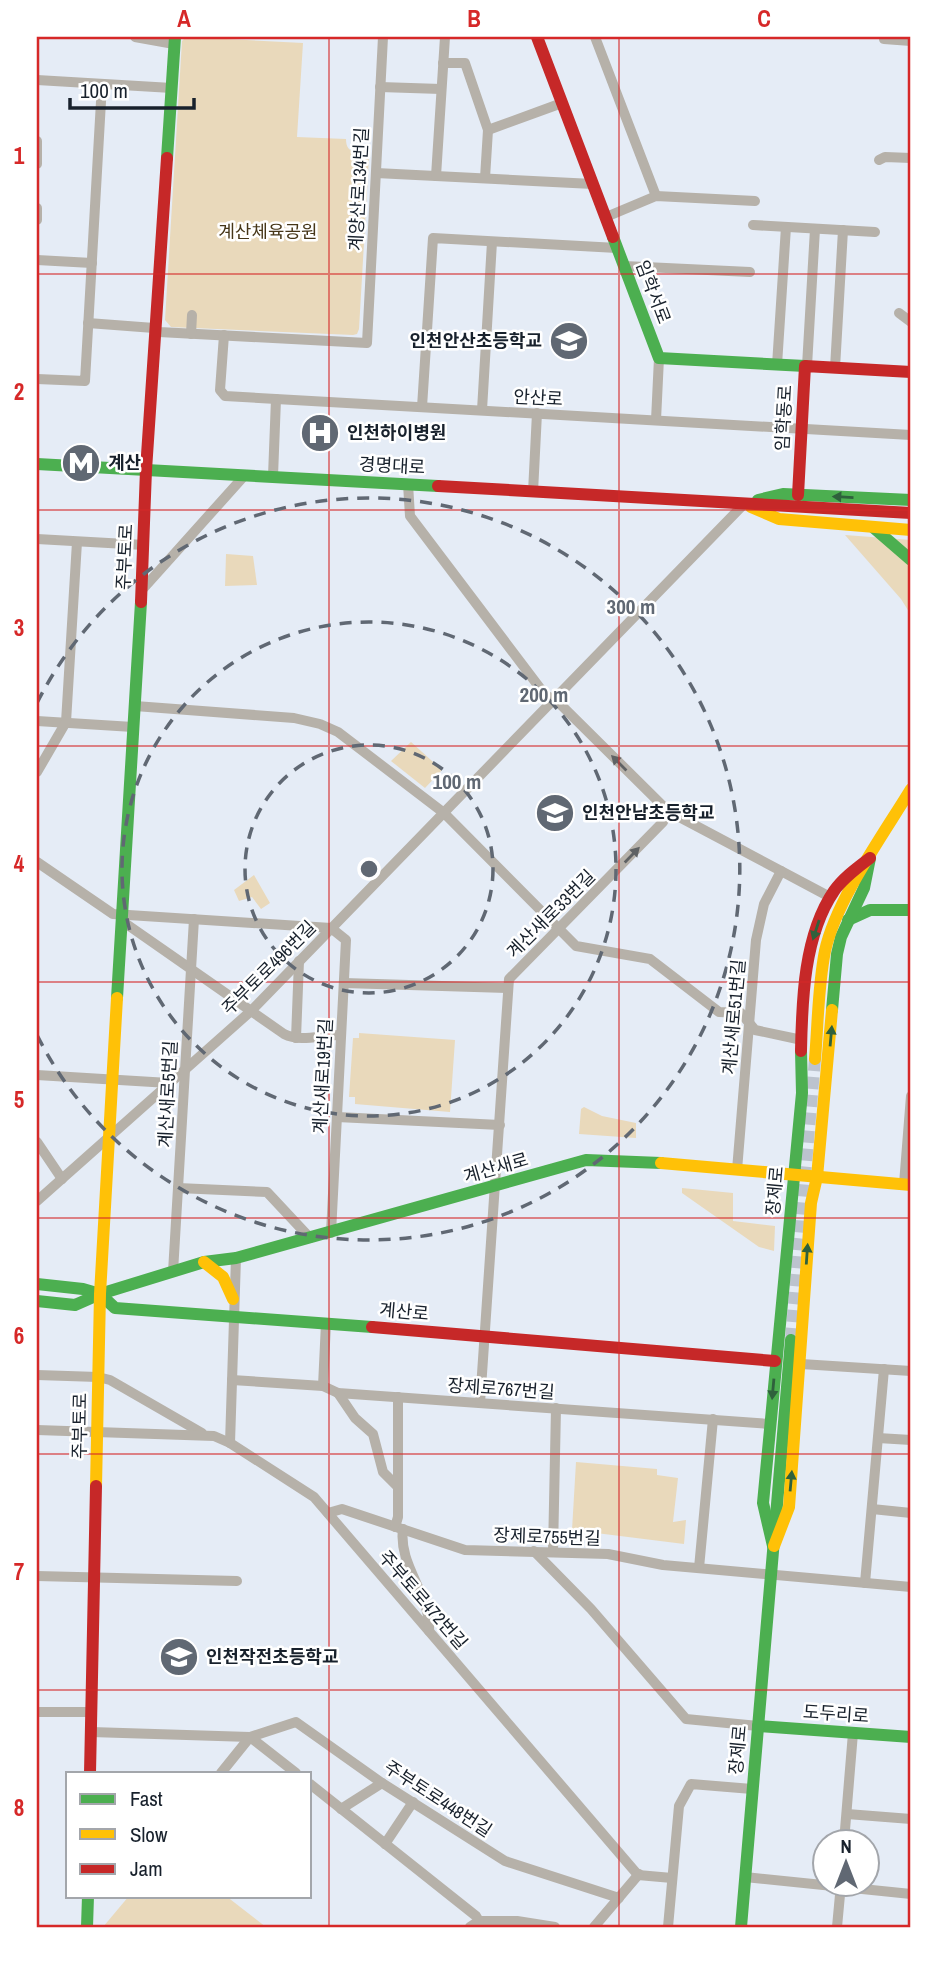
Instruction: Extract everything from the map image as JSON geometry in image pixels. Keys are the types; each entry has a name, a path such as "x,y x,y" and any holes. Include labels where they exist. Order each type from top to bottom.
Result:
{"main road":[{"name":"임학서로","path":"537,37 659,358"},
{"name":"주부토로","path":"90,1772 100,1294 144,545 146,470 174,40"},
{"path":"659,358 806,366"},
{"name":"임학동로","path":"798,495 806,366 911,372"},
{"name":"경명대로","path":"37,464 911,513"},
{"name":"경명대로","path":"744,504 783,494 911,500"},
{"name":"경명대로","path":"744,504 779,519 911,530"},
{"path":"874,528 911,560"},
{"name":"장제로","path":"815,1059 825,952 832,927 846,897 911,789"},
{"name":"장제로","path":"773,1546 789,1507 811,1203 817,1177 827,1082 837,954 848,921 864,888 870,858"},
{"name":"장제로","path":"773,1546 764,1503 779,1313 802,1093 800,1060 812,939 830,897 843,879 870,858"},
{"path":"864,888 869,898 883,908"},
{"path":"848,921 857,913 883,908 911,910"},
{"path":"800,1060 806,1086 818,1089 827,1082"},
{"name":"계산새로","path":"100,1294 204,1262 236,1258 331,1233 586,1160 605,1158 907,1185"},
{"path":"204,1262 224,1275 233,1299"},
{"path":"37,1284 100,1294"},
{"path":"37,1301 75,1305 100,1294"},
{"name":"계산로","path":"100,1294 115,1308 201,1316 233,1315 775,1361"},
{"path":"779,1313 791,1301 797,1304 804,1314"},
{"name":"장제로","path":"741,1927 791,1340"},
{"name":"도두리로","path":"758,1726 911,1737"},
{"path":"87,1927 88,1898"}],"street":[{"path":"135,37 174,40"},
{"name":"계양산로134번길","path":"224,335 367,343 383,37"},
{"path":"436,176 444,37"},
{"path":"595,37 656,196"},
{"path":"884,37 911,41"},
{"path":"443,63 465,63 488,130 485,178"},
{"path":"37,80 172,88"},
{"path":"37,379 85,381 102,84"},
{"path":"380,88 442,84"},
{"path":"488,130 562,103"},
{"path":"37,141 37,164"},
{"path":"879,160 885,157 911,158"},
{"path":"376,173 593,184"},
{"path":"606,217 656,196 755,201"},
{"path":"37,208 37,220"},
{"path":"753,225 875,232"},
{"path":"777,365 786,227"},
{"path":"806,366 814,229"},
{"path":"835,368 843,230"},
{"path":"422,407 433,238 617,248"},
{"path":"482,410 492,242"},
{"path":"37,260 92,263"},
{"path":"624,266 750,272"},
{"path":"899,313 911,322"},
{"path":"191,334 192,315"},
{"path":"88,323 224,335"},
{"name":"안산로","path":"224,335 220,390 225,396 911,435"},
{"path":"656,420 659,358"},
{"path":"273,477 276,399"},
{"path":"533,492 537,413"},
{"path":"141,591 245,475"},
{"path":"408,484 410,516 546,696 555,699 668,811 830,897"},
{"name":"주부토로496번길","path":"37,1201 251,1011 744,504"},
{"path":"37,539 144,545"},
{"path":"37,772 66,722 78,542"},
{"path":"135,706 294,718 320,724 338,732 444,813 576,946 650,958 719,1012 741,1013 755,1030 802,1040"},
{"path":"37,720 133,727"},
{"name":"계산새로33번길","path":"507,988 509,979 663,822 668,811"},
{"path":"37,862 122,918 284,1034 296,1038 341,1035"},
{"name":"계산새로51번길","path":"737,1170 759,922 764,904 781,871"},
{"path":"122,918 194,919 331,928"},
{"name":"계산새로5번길","path":"173,1272 194,919"},
{"name":"계산새로19번길","path":"331,928 346,940 331,1233"},
{"path":"296,1038 299,961"},
{"path":"344,983 507,988 480,1403"},
{"path":"37,1074 169,1083"},
{"path":"907,1185 911,1096"},
{"path":"337,1116 500,1125"},
{"path":"37,1142 62,1179"},
{"path":"178,1188 267,1192 310,1238"},
{"path":"230,1443 236,1258"},
{"path":"323,1386 326,1323"},
{"path":"801,1364 911,1371"},
{"path":"865,1583 884,1369"},
{"path":"37,1375 98,1377 110,1380 209,1436"},
{"name":"장제로767번길","path":"232,1380 323,1386 338,1393 770,1424"},
{"path":"338,1393 355,1419 373,1434 383,1472 398,1487"},
{"path":"398,1397 399,1528 404,1553 424,1601 429,1631"},
{"path":"553,1552 556,1408"},
{"path":"699,1568 713,1419"},
{"name":"주부토로472번길","path":"37,1430 209,1436 230,1443 314,1497 638,1875"},
{"path":"878,1438 911,1440"},
{"name":"장제로755번길","path":"328,1513 342,1509 465,1550 608,1554 663,1565 911,1587"},
{"path":"872,1509 911,1513"},
{"path":"534,1551 591,1609 686,1718 758,1726"},
{"path":"37,1576 237,1581"},
{"path":"37,1712 92,1712"},
{"name":"주부토로448번길","path":"91,1732 250,1737 296,1722 382,1783 505,1861 619,1898"},
{"path":"845,1828 853,1733"},
{"path":"222,1772 250,1737 295,1772"},
{"path":"341,1809 382,1783"},
{"name":"장제로","path":"668,1927 679,1806 691,1784 752,1789"},
{"path":"312,1786 476,1916 475,1924 517,1921 555,1927"},
{"path":"385,1844 414,1802"},
{"path":"846,1814 911,1819"},
{"path":"594,1927 638,1875 672,1878"},
{"path":"746,1877 811,1882"},
{"path":"881,1890 911,1894"},
{"path":"837,1927 840,1898"}],"green space":[{"name":"계산체육공원","path":"186,37 303,43 297,137 346,139 350,150 362,149 369,156 357,334 171,327 165,320 182,41"},
{"path":"845,535 911,540 911,615 901,599"},
{"path":"226,554 253,556 257,585 225,586"},
{"path":"411,742 442,770 425,788 391,761"},
{"path":"254,875 270,903 261,909 252,897 239,901 234,890"},
{"path":"359,1033 455,1040 450,1112 355,1104 355,1097 349,1097 353,1038 359,1038"},
{"path":"584,1107 602,1116 636,1123 636,1138 579,1134 581,1109"},
{"path":"682,1188 733,1193 733,1221 775,1226 774,1251 759,1247 682,1193"},
{"path":"576,1462 657,1469 657,1475 678,1478 673,1522 686,1520 684,1544 572,1530"},
{"path":"127,1898 229,1898 266,1927 103,1927"}],"tunnel":[{"path":"791,1340 815,1059"}],"traffic: fast":[{"path":"167,158 175,37"},
{"path":"613,237 659,358 805,366"},
{"path":"37,464 438,486"},
{"path":"758,500 783,494 911,500"},
{"path":"874,528 911,560"},
{"path":"117,998 141,602"},
{"path":"832,1010 841,937 864,888 870,858"},
{"path":"848,920 870,910 911,910"},
{"path":"773,1546 763,1503 802,1093 801,1051"},
{"path":"37,1301 75,1305 100,1294 204,1262 236,1258 586,1160 661,1163"},
{"path":"37,1284 83,1289 100,1294 115,1308 372,1327"},
{"path":"741,1927 791,1340"},
{"path":"758,1726 911,1737"},
{"path":"87,1927 88,1898"}],"traffic: slow":[{"path":"751,507 779,519 911,530"},
{"path":"815,1059 821,978 831,931 850,889 911,789"},
{"path":"96,1486 100,1294 117,998"},
{"path":"774,1546 789,1507 811,1203 817,1177 832,1010"},
{"path":"661,1163 911,1185"},
{"path":"204,1262 223,1277 233,1299"}],"traffic: jam":[{"path":"537,37 613,237"},
{"path":"141,602 146,470 167,158"},
{"path":"798,495 805,366 911,372"},
{"path":"438,486 911,513"},
{"path":"801,1051 804,989 816,927 834,891 870,858"},
{"path":"372,1327 775,1361"},
{"path":"90,1772 96,1486"}],"place":[{"name":"인천안산초등학교","path":"569,341"},
{"name":"인천하이병원","path":"320,433"},
{"name":"계산","path":"81,463"},
{"name":"인천안남초등학교","path":"555,813"},
{"name":"인천작전초등학교","path":"179,1657"}]}
